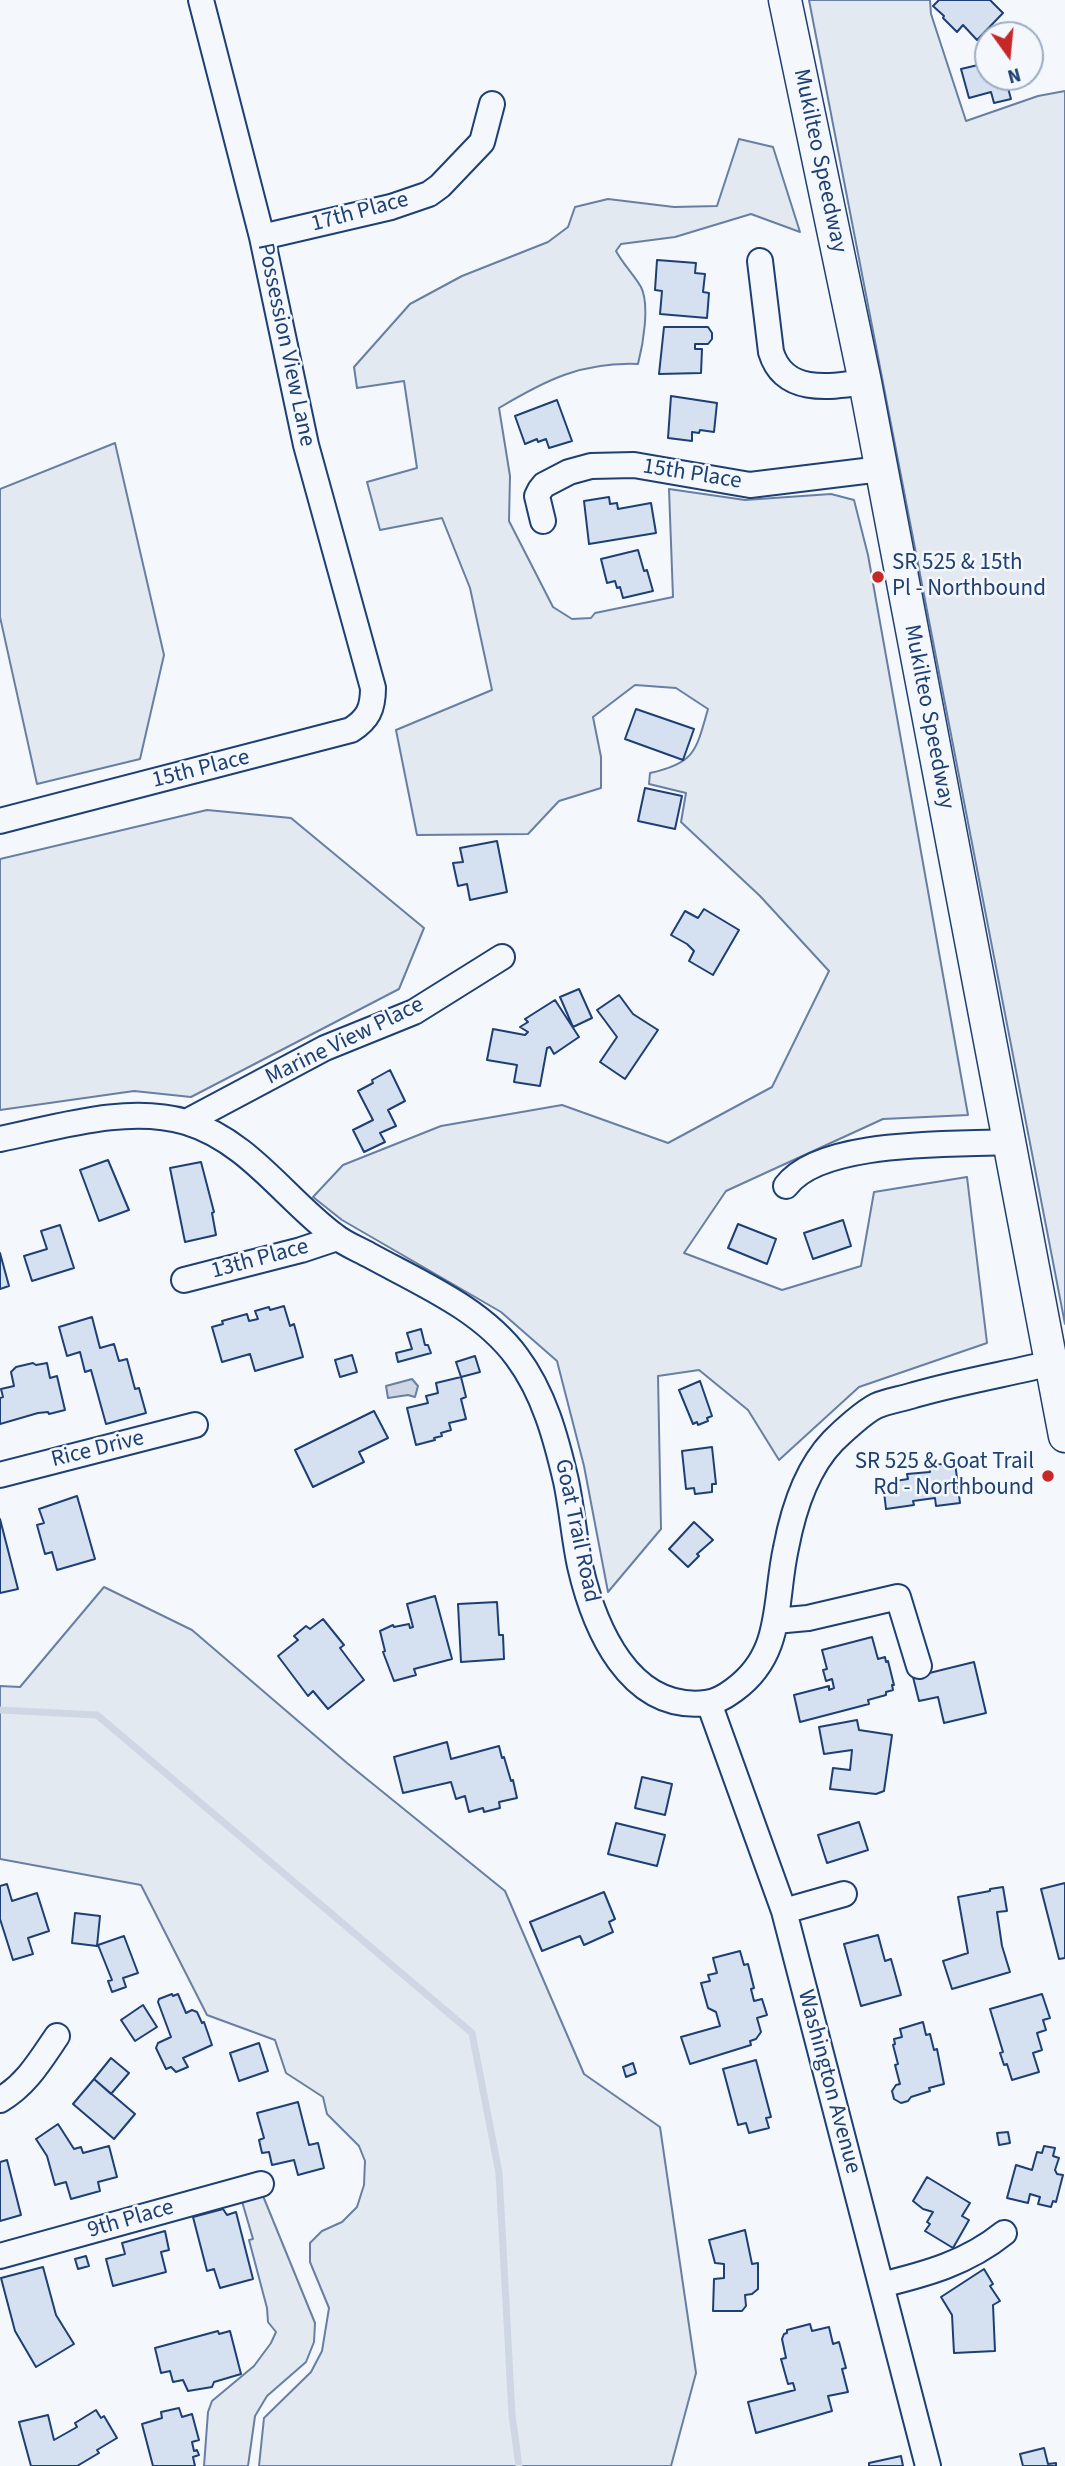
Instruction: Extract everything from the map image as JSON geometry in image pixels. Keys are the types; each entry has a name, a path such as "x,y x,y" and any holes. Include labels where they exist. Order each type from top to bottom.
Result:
{"main road":[{"name":"Mukilteo Speedway","path":"785,0 865,382 1065,1436"}],"street":[{"name":"Possession View Lane","path":"201,0 262,237 306,445 373,688"},
{"name":"17th Place","path":"262,237 391,207 429,194 482,142 492,104"},
{"path":"760,261 771,352 775,365 793,381 808,385 829,387 865,382"},
{"name":"15th Place","path":"543,521 537,496 544,485 569,472 591,466 634,465 750,485 881,468"},
{"name":"15th Place","path":"0,821 351,730 364,721 370,712 373,688"},
{"name":"Marine View Place","path":"186,1122 325,1048 414,1012 502,957"},
{"name":"Goat Trail Road","path":"0,1139 123,1117 163,1117 186,1122 215,1134 240,1150 337,1238 463,1308 491,1329 517,1356 537,1390 554,1433 579,1564 592,1608 611,1649 624,1669 654,1693 669,1699 709,1703"},
{"path":"786,1186 794,1176 817,1163 867,1149 1009,1142"},
{"name":"13th Place","path":"184,1280 337,1238"},
{"path":"709,1703 726,1696 754,1674 763,1661 772,1641 784,1553 791,1524 810,1476 832,1442 874,1406 942,1387 1052,1363"},
{"name":"Rice Drive","path":"0,1475 195,1425"},
{"path":"775,1621 808,1618 898,1597 919,1666"},
{"name":"Washington Avenue","path":"709,1703 784,1911 928,2466"},
{"path":"784,1911 844,1894"},
{"path":"0,2100 15,2092 57,2036"},
{"name":"9th Place","path":"0,2256 261,2184"},
{"path":"881,2285 958,2262 1004,2233"}],"shaded area":[{"path":"809,0 930,0 931,14 966,121 1038,96 1065,91 1065,1324"},
{"path":"739,139 773,147 800,232 751,214 675,237 621,244 616,251 644,295 644,336 638,364 599,366 565,375 499,408 510,476 509,521 553,607 572,619 591,618 595,613 673,597 669,489 745,500 831,494 854,500 868,555 968,1115 883,1119 726,1191 684,1253 782,1290 861,1266 874,1192 967,1177 987,1343 859,1387 779,1460 748,1410 699,1370 658,1376 661,1529 608,1592 584,1466 557,1361 501,1312 342,1220 313,1197 343,1165 441,1126 562,1105 668,1143 772,1087 829,971 760,896 681,822 686,793 649,784 650,773 677,765 692,753 708,709 676,688 635,685 593,717 601,757 601,788 559,801 528,834 417,835 396,730 492,690 470,588 442,518 380,530 367,482 417,468 404,381 357,388 354,367 410,304 462,276 548,242 568,227 575,207 608,199 674,207 717,206"},
{"path":"115,443 164,655 140,759 37,784 0,617 0,489"},
{"path":"207,810 291,818 424,928 399,989 191,1097 134,1091 0,1110 0,859"},
{"path":"412,1379 418,1386 415,1397 408,1395 388,1398 386,1386"},
{"path":"104,1587 192,1630 347,1763 505,1891 584,2074 660,2127 696,2373 671,2466 259,2466 264,2418 311,2372 322,2351 329,2308 310,2262 310,2243 322,2231 342,2222 357,2207 364,2185 365,2161 359,2146 327,2114 323,2097 286,2073 275,2040 207,2015 141,1885 0,1859 0,1686 20,1687"},
{"path":"261,2191 315,2323 314,2342 306,2362 267,2396 255,2416 248,2466 204,2466 208,2412 212,2401 254,2366 276,2332 268,2322 267,2308 249,2240 253,2239 241,2198"}],"building":[{"path":"939,0 990,0 1003,13 995,21 974,21 974,37 963,25 957,32 933,6"},
{"path":"974,66 974,91 1009,91 1011,99 994,103 991,92 969,98 961,69"},
{"path":"657,260 696,263 695,273 705,274 703,292 709,293 707,318 660,314 662,291 655,290"},
{"path":"664,327 708,327 712,339 708,344 695,344 695,349 702,349 701,373 659,374"},
{"path":"671,396 717,403 714,432 692,432 692,441 668,438"},
{"path":"557,400 572,441 549,448 546,439 525,444 515,416"},
{"path":"609,497 610,504 617,503 618,509 651,503 656,533 589,544 584,501"},
{"path":"638,550 653,591 623,598 615,581 607,583 601,559"},
{"path":"636,709 694,729 683,760 625,739"},
{"path":"645,788 682,796 675,829 638,821"},
{"path":"497,841 507,892 470,900 467,884 458,886 453,863 463,862 460,848"},
{"path":"704,909 739,930 713,975 689,961 694,951 671,935 685,911 698,918"},
{"path":"579,989 592,1018 573,1027 560,997"},
{"path":"619,995 633,1014 658,1030 625,1079 600,1062 617,1037 597,1010"},
{"path":"555,1000 579,1037 554,1054 550,1047 547,1048 540,1086 514,1082 517,1065 487,1060 493,1029 525,1035 528,1032 520,1027 528,1022 525,1019"},
{"path":"390,1070 405,1101 388,1110 396,1126 380,1133 385,1142 364,1152 353,1130 373,1120 358,1091"},
{"path":"108,1160 129,1210 99,1221 80,1170"},
{"path":"201,1162 214,1212 216,1235 185,1242 170,1168"},
{"path":"843,1220 851,1246 813,1259 804,1233"},
{"path":"738,1224 776,1239 767,1264 728,1248"},
{"path":"60,1225 74,1268 32,1281 24,1256 47,1249 41,1231"},
{"path":"0,1253 9,1286 0,1289"},
{"path":"284,1306 290,1326 294,1324 303,1357 255,1371 250,1354 222,1362 212,1327 223,1324 222,1321 247,1314 249,1321 258,1319 255,1311"},
{"path":"92,1317 100,1348 114,1344 119,1361 127,1359 135,1389 139,1388 146,1413 106,1424 91,1370 85,1372 80,1352 67,1356 59,1327"},
{"path":"421,1329 425,1345 428,1345 431,1353 398,1362 396,1353 412,1349 407,1333"},
{"path":"352,1355 357,1372 340,1377 335,1360"},
{"path":"475,1356 480,1372 461,1377 456,1362"},
{"path":"47,1363 50,1378 57,1376 65,1410 49,1414 38,1413 0,1424 0,1398 3,1397 1,1389 14,1386 11,1372 16,1367"},
{"path":"461,1377 466,1397 461,1399 466,1419 449,1423 451,1430 441,1433 442,1436 434,1438 435,1440 416,1445 407,1408 428,1403 426,1396 438,1393 436,1383"},
{"path":"700,1381 712,1416 698,1425 697,1422 693,1424 679,1390"},
{"path":"374,1411 388,1438 359,1452 364,1462 313,1487 295,1450"},
{"path":"712,1447 716,1484 712,1484 712,1492 695,1494 694,1488 686,1489 682,1451"},
{"path":"955,1462 960,1503 936,1506 935,1498 913,1501 914,1505 886,1509 883,1483 908,1479 907,1474 930,1472 929,1466"},
{"path":"77,1496 95,1559 57,1570 52,1552 45,1554 37,1525 44,1523 39,1509"},
{"path":"0,1519 18,1589 0,1593"},
{"path":"694,1522 713,1540 697,1554 699,1556 688,1567 669,1549"},
{"path":"435,1596 452,1659 414,1669 416,1675 394,1681 383,1652 385,1651 380,1631 393,1625 409,1624 410,1628 413,1627 407,1604"},
{"path":"497,1602 504,1659 461,1662 458,1604"},
{"path":"323,1619 344,1645 340,1648 364,1680 328,1709 313,1691 308,1696 278,1656 298,1640 294,1636 306,1626 310,1629"},
{"path":"872,1637 878,1659 885,1657 886,1662 888,1661 893,1690 868,1700 869,1704 800,1722 794,1695 829,1686 829,1690 834,1688 832,1679 826,1681 823,1670 827,1669 822,1650"},
{"path":"974,1662 986,1713 944,1723 938,1697 919,1701 913,1677"},
{"path":"857,1720 859,1730 892,1735 884,1791 876,1794 830,1789 833,1768 850,1770 852,1750 824,1754 819,1727"},
{"path":"447,1742 451,1759 499,1746 511,1781 513,1780 517,1798 499,1802 500,1808 484,1812 483,1808 469,1812 465,1796 456,1799 451,1782 403,1793 394,1757"},
{"path":"642,1777 672,1784 665,1815 635,1808"},
{"path":"859,1822 868,1850 827,1863 818,1835"},
{"path":"616,1823 665,1835 657,1866 608,1854"},
{"path":"1065,1883 1065,1958 1059,1959 1041,1889"},
{"path":"7,1884 12,1901 37,1893 49,1931 28,1938 33,1954 13,1960 0,1919 0,1886"},
{"path":"1003,1887 1007,1911 997,1912 1002,1946 1010,1972 952,1989 943,1961 968,1953 958,1897"},
{"path":"604,1892 615,1919 609,1922 613,1932 584,1945 580,1936 542,1951 530,1922"},
{"path":"75,1913 100,1916 97,1946 72,1943"},
{"path":"878,1935 885,1961 891,1959 901,1995 861,2006 844,1944"},
{"path":"124,1936 138,1973 123,1978 126,1987 112,1992 108,1981 112,1980 98,1945"},
{"path":"740,1951 744,1965 748,1964 754,2001 762,1999 767,2015 757,2018 761,2032 756,2039 750,2041 751,2045 690,2064 681,2037 720,2026 716,2012 708,2008 701,1983 710,1981 708,1975 717,1973 713,1958"},
{"path":"178,1994 186,2013 192,2010 197,2012 202,2023 204,2022 212,2045 183,2058 188,2067 176,2072 171,2067 166,2069 156,2048 158,2043 171,2037 158,2002 159,1999"},
{"path":"1042,1994 1050,2018 1043,2020 1046,2030 1037,2033 1042,2050 1033,2053 1039,2072 1012,2080 1000,2053 1003,2052 990,2009"},
{"path":"143,2005 157,2027 135,2041 121,2020"},
{"path":"923,2022 926,2035 930,2034 934,2050 937,2049 944,2084 929,2088 930,2091 901,2103 894,2099 892,2091 900,2084 895,2065 898,2064 894,2039 902,2037 900,2029"},
{"path":"259,2043 268,2071 239,2081 230,2053"},
{"path":"111,2058 129,2073 111,2094 94,2079"},
{"path":"756,2060 771,2117 766,2118 769,2128 749,2133 746,2123 738,2125 723,2069"},
{"path":"633,2063 636,2073 626,2077 623,2067"},
{"path":"94,2079 135,2114 114,2139 73,2104"},
{"path":"298,2102 309,2145 318,2143 324,2168 298,2175 294,2160 272,2165 269,2152 262,2153 259,2140 264,2138 257,2113"},
{"path":"58,2124 74,2149 81,2147 83,2153 109,2146 117,2177 98,2182 100,2191 71,2199 66,2182 55,2185 47,2156 36,2139"},
{"path":"1008,2132 1010,2143 999,2145 997,2133"},
{"path":"1044,2146 1055,2148 1053,2156 1059,2158 1055,2170 1057,2174 1063,2175 1056,2202 1053,2201 1051,2207 1038,2204 1040,2197 1030,2194 1028,2203 1007,2198 1016,2165 1032,2170 1037,2152 1042,2153"},
{"path":"7,2160 21,2215 0,2221 0,2162"},
{"path":"927,2177 970,2203 962,2216 969,2220 953,2248 925,2231 933,2212 923,2209 913,2201"},
{"path":"223,2209 227,2215 236,2212 253,2279 220,2288 214,2269 207,2271 193,2217"},
{"path":"745,2230 752,2264 758,2263 758,2289 745,2295 746,2306 742,2311 713,2311 714,2279 724,2278 724,2264 715,2263 709,2240"},
{"path":"165,2231 169,2250 161,2252 166,2272 113,2286 106,2259 125,2254 122,2243"},
{"path":"86,2256 89,2266 78,2269 75,2259"},
{"path":"43,2267 56,2315 74,2344 36,2367 15,2331 1,2278"},
{"path":"984,2269 993,2284 990,2286 1000,2301 993,2305 995,2351 954,2353 952,2315 941,2297"},
{"path":"810,2324 812,2331 829,2327 833,2344 839,2342 846,2368 842,2369 848,2392 828,2396 832,2411 756,2433 748,2402 795,2390 793,2383 788,2384 781,2359 786,2358 782,2339 787,2330"},
{"path":"218,2331 219,2334 230,2331 241,2374 214,2382 212,2387 188,2391 183,2380 173,2382 170,2371 161,2373 155,2348"},
{"path":"179,2408 182,2417 192,2414 199,2440 192,2442 194,2451 197,2450 199,2455 193,2457 195,2466 153,2466 142,2424 162,2418 161,2412"},
{"path":"96,2410 101,2418 104,2416 117,2438 77,2466 31,2466 19,2422 48,2415 54,2440 77,2427 75,2423"},
{"path":"1044,2448 1048,2464 1056,2463 1056,2466 1023,2466 1020,2454"},
{"path":"901,2456 903,2466 869,2466 869,2463"}],"waterway":[{"path":"0,1710 97,1715 472,2033 499,2173 512,2415 519,2466"}],"place":[{"name":"SR 525 & 15th Pl - Northbound","path":"878,577"},
{"name":"SR 525 & Goat Trail Rd - Northbound","path":"1048,1476"}]}
